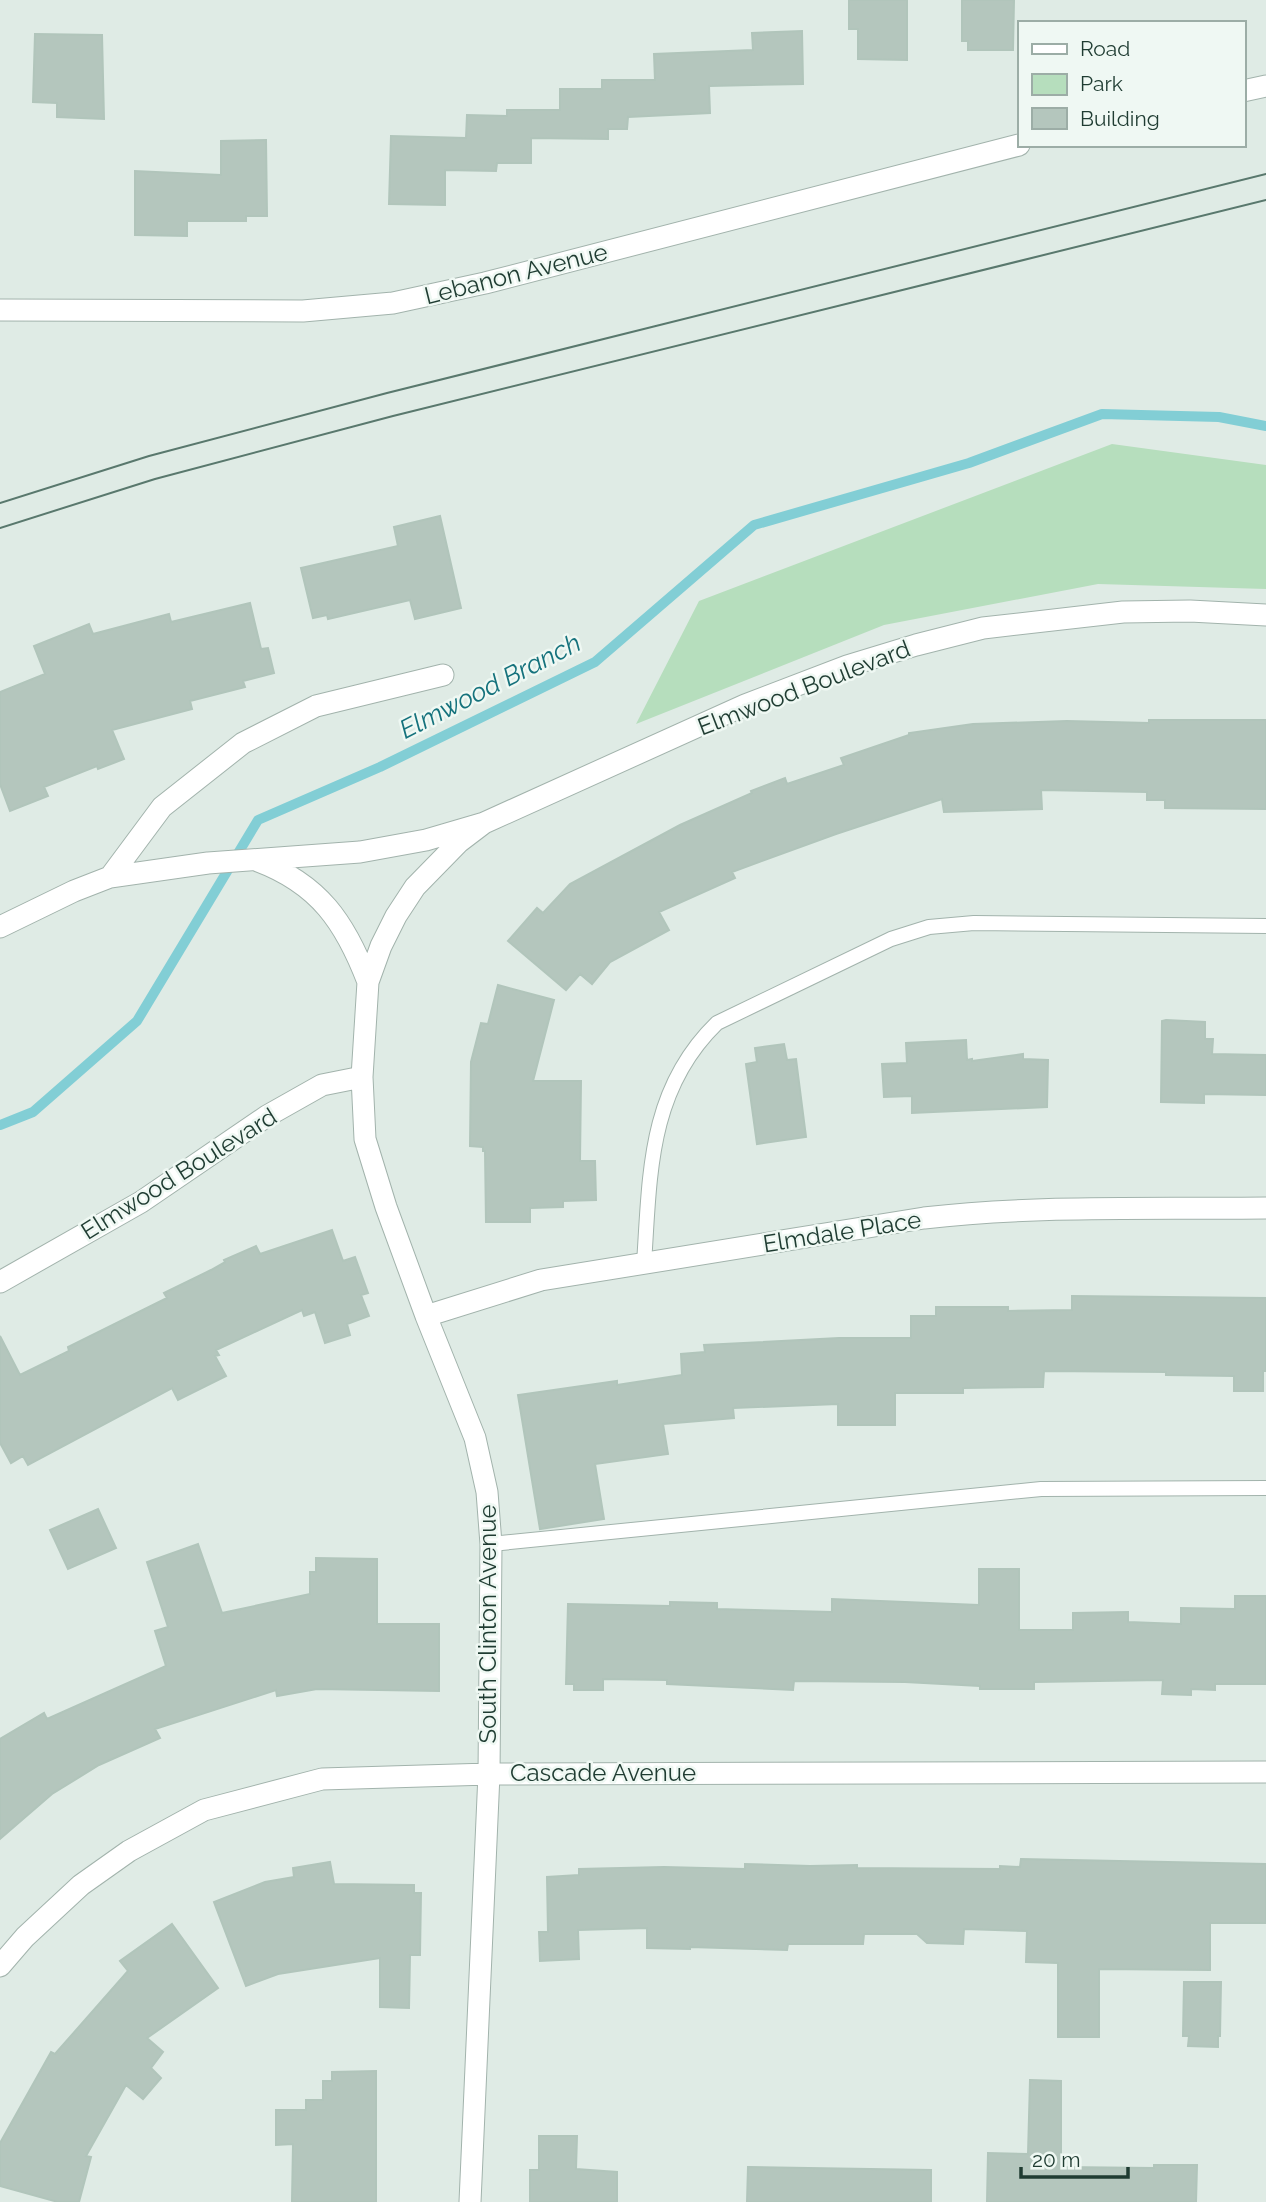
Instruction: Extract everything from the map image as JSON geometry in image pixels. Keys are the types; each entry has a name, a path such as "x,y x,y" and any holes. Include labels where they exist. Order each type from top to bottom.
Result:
{"street":[{"path":"1245,91 1266,86"},
{"name":"Lebanon Avenue","path":"0,310 303,311 393,303 485,283 1018,145"},
{"name":"Elmwood Boulevard","path":"0,927 74,891 110,877 208,863 379,850 484,823 745,705 847,666 983,628 1123,612 1190,611 1266,615"},
{"path":"110,877 163,807 243,743 317,706 443,675"},
{"name":"Elmwood Boulevard","path":"368,982 381,946 415,887 458,842 484,823"},
{"path":"253,859 282,870 318,896 347,935 368,982"},
{"name":"South Clinton Avenue","path":"368,982 362,1077 365,1139 386,1207 426,1317 475,1437 487,1492 491,1544 489,1774 470,2202"},
{"name":"Elmwood Boulevard","path":"0,1282 141,1202 267,1116 323,1085 362,1077"},
{"name":"Elmdale Place","path":"426,1317 541,1280 924,1218 1032,1209 1266,1208"},
{"name":"Cascade Avenue","path":"0,1966 25,1937 81,1885 129,1851 204,1810 323,1779 489,1774 1266,1772"}],"lane":[{"path":"644,1264 650,1171 661,1114 675,1078 697,1042 717,1023 891,939 929,927 974,923 1266,926"},
{"path":"491,1544 1041,1489 1266,1488"}],"green space":[{"path":"1112,444 1266,465 1266,589 1098,584 884,625 636,724 699,601"}],"building":[{"path":"849,0 907,0 907,60 858,59 858,29 849,29"},
{"path":"962,0 1014,0 1013,50 968,50 968,41 962,41"},
{"path":"802,31 803,84 709,86 710,113 628,117 627,129 608,129 608,139 531,138 531,163 497,163 496,171 445,170 445,205 389,204 391,136 466,138 467,115 507,116 507,110 560,110 560,89 602,89 602,80 655,80 654,54 753,50 752,33"},
{"path":"35,34 102,35 104,119 57,117 57,103 33,102"},
{"path":"266,140 267,216 246,216 246,221 187,221 187,236 135,235 135,171 221,175 221,141"},
{"path":"440,516 461,608 415,619 410,600 328,619 327,615 313,618 301,568 398,546 394,527"},
{"path":"250,603 261,649 268,648 274,673 243,681 245,687 190,701 192,709 112,730 124,759 98,769 97,766 44,787 48,796 10,811 0,784 0,692 45,674 34,646 89,624 93,634 169,614 171,622"},
{"path":"1149,720 1266,720 1266,809 1165,808 1165,800 1147,800 1147,792 1041,790 1042,809 944,812 942,799 732,872 735,878 659,912 669,930 610,962 592,984 580,974 566,990 508,941 537,908 543,913 570,884 680,825 785,778 787,784 844,765 841,758 909,733 973,724 1067,721 1149,723"},
{"path":"498,985 554,1000 533,1081 581,1081 580,1161 595,1161 596,1200 563,1201 563,1207 530,1208 530,1222 486,1222 485,1151 483,1147 470,1146 471,1062 481,1023 488,1024"},
{"path":"1162,1021 1205,1022 1205,1039 1213,1039 1212,1054 1266,1055 1266,1095 1204,1094 1204,1103 1161,1102"},
{"path":"966,1040 967,1060 1023,1054 1023,1059 1048,1060 1047,1107 912,1113 912,1096 884,1097 882,1064 907,1063 906,1043"},
{"path":"784,1044 787,1060 796,1059 806,1137 757,1144 746,1064 757,1062 755,1048"},
{"path":"332,1230 343,1261 355,1257 368,1293 361,1295 369,1316 347,1324 350,1335 325,1343 315,1312 304,1316 302,1310 216,1350 219,1355 215,1356 226,1376 178,1400 172,1388 28,1465 23,1456 11,1463 0,1443 0,1336 20,1375 69,1351 68,1347 167,1298 164,1293 211,1270 225,1262 224,1260 256,1246 260,1254"},
{"path":"1072,1296 1266,1298 1266,1371 1263,1371 1263,1391 1234,1391 1234,1376 1166,1375 1166,1372 1044,1371 1043,1387 963,1388 963,1393 895,1393 895,1425 838,1425 838,1404 733,1408 734,1418 663,1424 668,1454 595,1464 604,1519 540,1529 518,1395 682,1375 681,1354 705,1352 704,1345 839,1338 911,1338 911,1316 936,1316 936,1307 1008,1307 1008,1311 1072,1310"},
{"path":"98,1509 116,1548 68,1569 50,1530"},
{"path":"198,1544 222,1613 310,1594 310,1572 316,1572 316,1558 377,1559 377,1624 439,1624 439,1691 317,1689 277,1696 276,1690 155,1729 160,1738 99,1765 52,1794 0,1839 0,1739 44,1713 47,1719 166,1666 155,1631 168,1627 147,1562"},
{"path":"979,1569 1019,1569 1019,1630 1073,1630 1073,1613 1128,1612 1128,1622 1181,1624 1181,1608 1235,1609 1235,1596 1266,1596 1266,1684 1215,1684 1215,1690 1191,1689 1191,1695 1162,1694 1163,1680 1034,1682 1034,1689 980,1689 980,1686 905,1682 794,1681 793,1690 667,1684 667,1680 603,1679 603,1690 574,1690 574,1684 566,1684 568,1604 670,1606 670,1602 717,1603 717,1609 832,1612 832,1599 979,1605"},
{"path":"1021,1859 1266,1864 1266,1923 1210,1923 1210,1970 1099,1969 1099,2037 1058,2037 1058,1963 1026,1962 1027,1931 964,1929 963,1944 927,1943 917,1934 864,1934 863,1944 788,1944 787,1950 647,1948 647,1928 578,1930 579,1959 540,1961 539,1932 548,1932 547,1877 579,1875 579,1869 745,1869 745,1864 1000,1869 1000,1866 1020,1867"},
{"path":"330,1862 334,1884 414,1885 414,1893 421,1893 420,1955 410,1955 409,2008 380,2007 380,1958 278,1974 246,1986 214,1902 265,1882 294,1877 293,1868"},
{"path":"172,1924 218,1988 147,2038 163,2052 151,2068 161,2078 143,2099 126,2085 86,2156 91,2157 79,2202 58,2202 0,2186 0,2143 51,2052 55,2054 128,1971 120,1961"},
{"path":"1184,1982 1221,1982 1218,2047 1188,2046 1189,2036 1183,2036"},
{"path":"376,2071 376,2202 292,2202 293,2144 276,2145 276,2110 306,2110 306,2100 323,2100 323,2081 332,2081 332,2072"},
{"path":"1030,2080 1061,2081 1061,2167 1154,2168 1154,2165 1197,2165 1196,2202 987,2202 988,2153 1028,2154"},
{"path":"539,2136 577,2136 576,2169 617,2172 617,2202 530,2202 530,2170 539,2170"},
{"path":"748,2167 931,2170 931,2202 747,2202"}],"waterway":[{"name":"Elmwood Branch","path":"0,1125 33,1112 137,1021 258,820 380,767 595,662 754,525 969,463 1102,414 1219,417 1266,426"}],"tram line":[{"path":"0,503 149,456 387,393 1266,174"},
{"path":"0,528 155,479 393,416 1266,200"}]}
